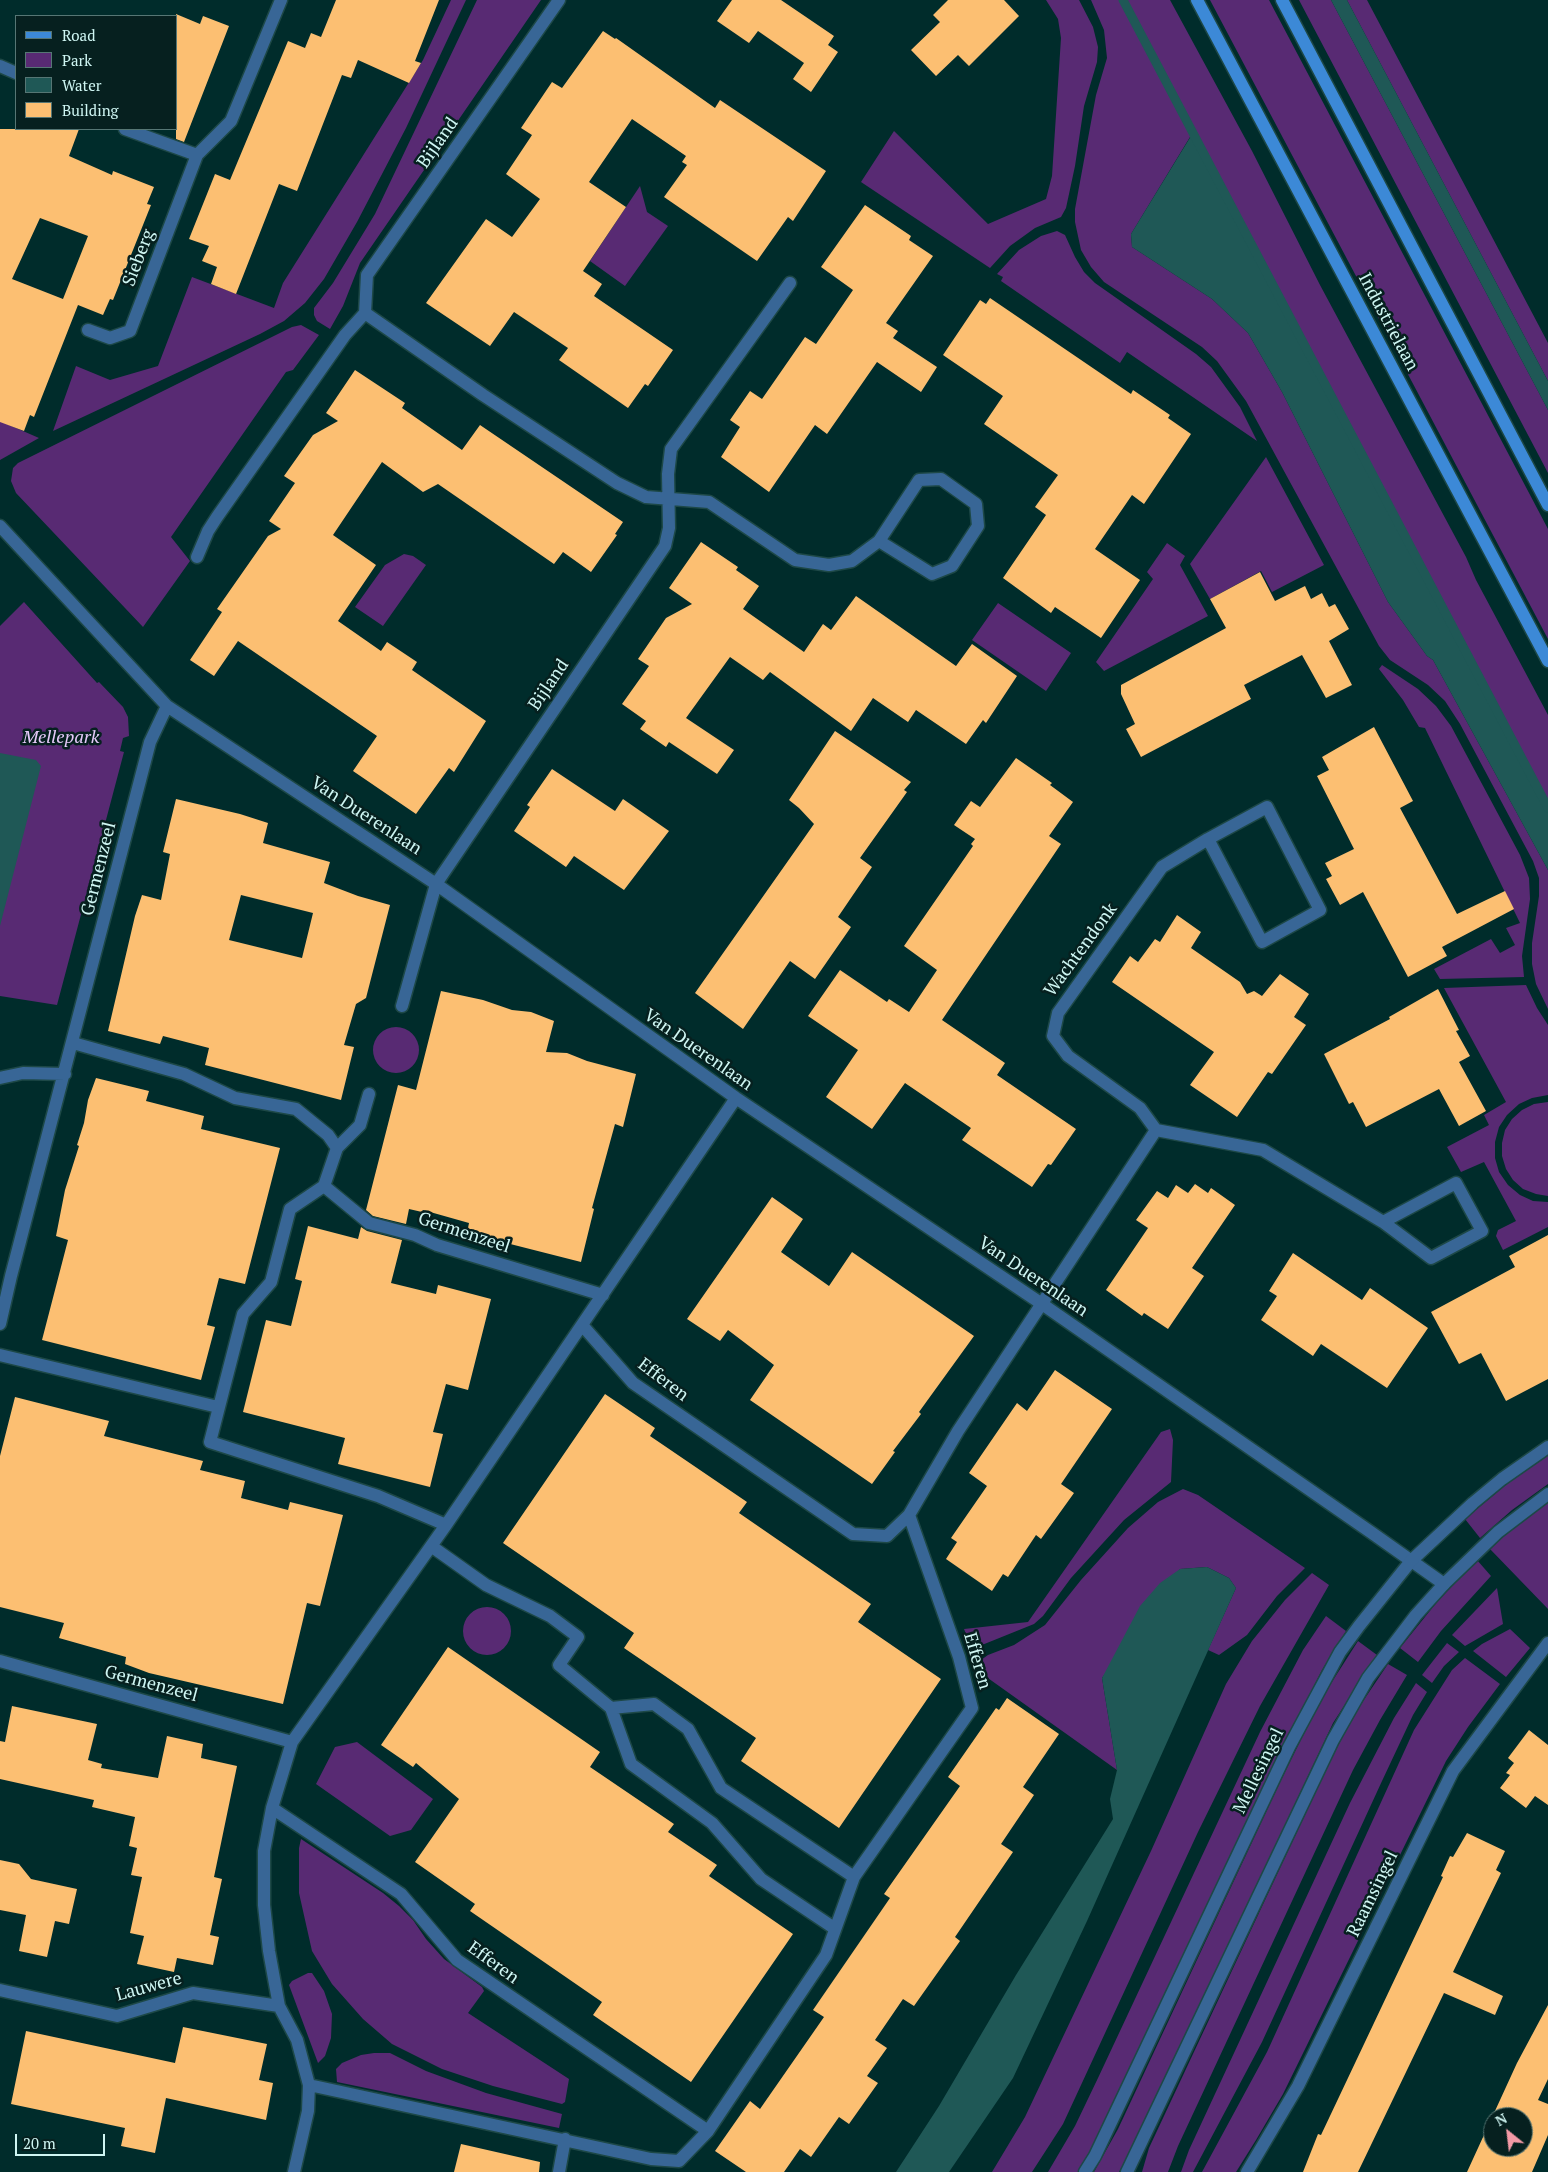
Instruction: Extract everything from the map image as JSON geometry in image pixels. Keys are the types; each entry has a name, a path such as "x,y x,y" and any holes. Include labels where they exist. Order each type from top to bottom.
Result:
{"main road":[{"name":"Industrielaan","path":"1197,0 1548,661"},
{"path":"1282,0 1548,505"}],"street":[{"name":"Sieberg","path":"88,330 110,338 130,331 197,155 231,121 281,0"},
{"name":"Bijland","path":"365,313 367,275 559,0"},
{"path":"0,66 15,72"},
{"path":"128,130 197,155"},
{"name":"Bijland","path":"436,884 665,546 669,528 668,499 671,449 790,283"},
{"path":"197,557 208,531 345,335 365,313 483,395 617,483 646,497 710,502 795,560 829,565 852,561 879,540 919,480 941,479 976,504 978,526 952,566 932,574 879,540"},
{"name":"Van Duerenlaan","path":"0,526 167,706 436,884 736,1098 1042,1304 1444,1584"},
{"name":"Germenzeel","path":"0,1324 150,742 167,706"},
{"name":"Wachtendonk","path":"1156,1130 1140,1108 1068,1056 1053,1036 1058,1013 1162,867 1208,839 1267,807 1320,910 1262,942 1208,839"},
{"path":"402,1006 436,884"},
{"path":"73,1043 184,1074 235,1098 296,1110 328,1135 337,1148"},
{"path":"0,1078 23,1073 65,1074"},
{"path":"369,1094 360,1124 337,1148 324,1186 290,1209 271,1282 243,1314 210,1442 378,1496 446,1525"},
{"path":"294,2172 308,2111 309,2085 297,2040 279,2006 269,1951 264,1905 264,1851 272,1808 292,1742 446,1525 736,1098"},
{"path":"1042,1304 1156,1130 1263,1150 1383,1222 1431,1258 1482,1231 1456,1183 1383,1222"},
{"name":"Germenzeel","path":"324,1186 369,1223 415,1234 437,1245 603,1295"},
{"name":"Efferen","path":"582,1325 633,1383 853,1534 888,1536 909,1515 958,1431 1042,1304"},
{"path":"0,1355 218,1407"},
{"name":"Mellesingel","path":"1085,2172 1095,2156 1289,1747 1340,1652 1411,1561 1473,1503 1502,1479 1548,1447"},
{"path":"1127,2172 1333,1740 1368,1678 1416,1615 1444,1584 1498,1532 1548,1494"},
{"name":"Efferen","path":"309,2085 651,2159 678,2161 708,2131 826,1955 834,1928 854,1878 972,1708 959,1657 909,1515"},
{"path":"431,1546 486,1585 550,1616 578,1637 559,1665 611,1708 631,1764 712,1823 761,1879 834,1928"},
{"name":"Raamsingel","path":"1247,2172 1298,2086 1453,1771 1548,1643"},
{"name":"Germenzeel","path":"0,1661 292,1742"},
{"path":"611,1708 654,1704 688,1730 721,1788 854,1878"},
{"name":"Efferen","path":"272,1808 401,1894 457,1960 708,2131"},
{"name":"Lauwere","path":"0,1990 117,2016 193,1993 279,2006"},
{"path":"559,2172 565,2140"}],"green space":[{"path":"451,0 466,0 406,128 357,222 324,279 305,303 284,321 260,334 53,431 76,366 110,380 158,366 192,277 274,308 283,283 423,60"},
{"path":"477,0 541,0 360,263 343,306 330,329 317,321 314,315 314,308 333,283 375,214"},
{"path":"1046,0 1079,0 1093,27 1098,47 1097,62 1084,106 1075,166 1066,208 1061,217 1035,228 1010,246 990,268 861,182 894,131 988,224 1046,199 1052,176 1061,38 1058,19"},
{"path":"1091,0 1170,0 1252,151 1320,285 1466,557 1476,580 1548,715 1548,812 1190,137 1131,234 1132,247 1212,299 1248,333 1282,392 1388,602 1427,656 1433,660 1548,870 1548,1009 1536,984 1532,964 1532,943 1539,896 1539,878 1533,861 1460,724 1445,701 1428,685 1390,660 1379,646 1246,401 1217,361 1202,347 1104,282 1091,267 1081,250 1075,222 1075,209 1096,95 1107,58 1104,30"},
{"path":"1210,0 1269,0 1548,529 1548,639"},
{"path":"1299,0 1331,0 1548,410 1548,473"},
{"path":"1347,0 1367,0 1548,343 1548,381"},
{"path":"640,186 647,212 668,226 625,286 590,261"},
{"path":"1057,231 1065,235 1084,272 1095,283 1196,354 1211,367 1240,407 1257,441 1127,352 1120,363 1001,281 1003,277 997,274 1019,250 1041,236"},
{"path":"301,325 319,335 293,370 286,372 171,537 190,561 143,627 16,493 11,481 13,468 18,463 292,327"},
{"path":"0,421 39,438 0,460"},
{"path":"1266,457 1324,565 1272,592 1261,571 1210,599 1190,564"},
{"path":"1167,543 1185,556 1180,565 1208,616 1104,671 1096,662 1153,579 1147,572"},
{"path":"404,554 413,556 426,565 383,626 355,607 385,565"},
{"name":"Mellepark","path":"24,602 97,683 99,682 123,707 128,717 129,736 123,738 120,751 124,752 57,1005 0,996 0,626"},
{"path":"998,603 1071,653 1046,691 972,640"},
{"path":"1382,665 1418,689 1436,706 1451,726 1520,855 1529,878 1530,899 1522,956 1524,977 1440,979 1434,969 1491,939 1500,953 1515,945 1506,928 1520,923 1425,728 1419,727 1403,700 1379,669"},
{"path":"1526,985 1548,1025 1548,1095 1532,1098 1519,1104 1507,1115 1499,1127 1495,1142 1495,1158 1499,1172 1508,1185 1520,1195 1533,1201 1548,1202 1548,1227 1503,1250 1496,1236 1498,1230 1516,1221 1484,1162 1461,1172 1447,1147 1489,1125 1484,1115 1506,1102 1444,988"},
{"path":"401,1027 405,1028 415,1037 418,1041 418,1059 409,1069 401,1073 391,1073 383,1069 374,1059 373,1045 377,1037 387,1028"},
{"path":"1548,1102 1548,1196 1523,1189 1513,1180 1506,1169 1502,1156 1502,1143 1505,1130 1512,1119 1522,1110 1534,1104"},
{"path":"1170,1429 1173,1440 1171,1482 1124,1520 1071,1578 1043,1616 1034,1624 972,1649 964,1629 1028,1622 1161,1432"},
{"path":"1548,1455 1548,1484 1512,1510 1480,1538 1465,1519 1508,1483"},
{"path":"1183,1489 1198,1495 1305,1568 1277,1596 1247,1635 1219,1655 1208,1650 1236,1588 1229,1578 1207,1567 1180,1569 1102,1678 1117,1770 985,1676 979,1667 981,1660 988,1655 1014,1645 1045,1625 1081,1580 1128,1528 1158,1502"},
{"path":"1548,1501 1548,1609 1490,1549 1511,1529"},
{"path":"1477,1560 1491,1576 1441,1631 1418,1662 1400,1648 1437,1602"},
{"path":"1312,1573 1329,1585 1260,1706 1198,1832 1063,2124 1032,2172 992,2172 1025,2117 1151,1851 1226,1684 1252,1641 1285,1600"},
{"path":"1497,1588 1503,1624 1465,1646 1452,1635"},
{"path":"487,1607 496,1609 504,1614 509,1622 511,1631 509,1640 504,1648 496,1653 487,1655 478,1653 470,1648 465,1640 463,1631 465,1622 470,1614 478,1609"},
{"path":"1326,1616 1346,1631 1322,1670 1281,1752 1102,2130 1078,2172 1048,2172 1075,2126 1260,1732 1303,1650"},
{"path":"1510,1629 1530,1648 1506,1677 1473,1651"},
{"path":"1358,1641 1377,1655 1333,1723 1135,2144 1119,2172 1094,2172 1118,2129 1281,1780 1321,1699"},
{"path":"1447,1643 1459,1652 1444,1666 1432,1683 1422,1675"},
{"path":"1465,1658 1500,1684 1468,1727 1446,1761 1283,2094 1256,2140 1236,2172 1202,2172 1267,2052 1414,1730 1452,1670"},
{"path":"1388,1664 1407,1675 1353,1770 1178,2146 1168,2172 1142,2172 1149,2148 1331,1759 1355,1713"},
{"path":"1416,1683 1427,1692 1413,1715 1262,2042 1193,2172 1181,2172 1189,2150 1350,1803 1394,1718"},
{"path":"357,1742 433,1799 411,1830 390,1836 316,1784 335,1747"},
{"path":"301,1839 383,1893 399,1906 413,1920 426,1939 444,1959 482,1987 484,1991 468,2013 569,2079 565,2102 562,2104 493,2086 442,2069 392,2044 363,2019 332,1984 312,1951 299,1893 299,1848"},
{"path":"312,1973 324,1991 332,2014 331,2038 325,2056 318,2063 289,1985 292,1981"},
{"path":"390,2053 426,2071 486,2093 562,2114 559,2128 337,2082 336,2069 342,2063 361,2055"}],"water":[{"path":"1331,0 1347,0 1548,381 1548,410"},
{"path":"1191,136 1548,812 1548,870 1433,660 1427,656 1388,602 1282,392 1248,333 1212,299 1132,247 1131,234"},
{"path":"0,753 36,760 41,766 0,926"},
{"path":"1207,1567 1229,1578 1236,1588 1087,1921 1013,2078 949,2172 896,2172 939,2106 1016,1975 1113,1819 1110,1799 1117,1770 1102,1678 1140,1606 1160,1583 1180,1569"}],"building":[{"path":"336,0 439,0 415,61 421,63 409,83 358,60 351,78 342,75 297,191 279,184 236,294 211,284 217,267 202,261 209,246 189,239 215,174 230,180 288,41 305,48 311,33 321,37"},
{"path":"732,0 781,0 834,36 828,45 838,52 811,92 793,79 804,63 758,31 749,43 717,21"},
{"path":"948,0 1004,0 1019,16 969,66 958,55 936,76 911,50 940,22 933,15"},
{"path":"176,14 200,24 203,16 229,26 184,142 176,139 176,130 178,130 178,15"},
{"path":"603,31 616,38 715,108 720,100 826,171 793,221 788,217 757,261 664,197 687,165 682,162 686,156 632,119 589,182 626,207 583,271 602,284 594,296 673,350 648,386 645,384 628,408 559,360 568,348 514,312 490,346 426,303 486,219 512,237 540,199 506,174 532,135 521,128 552,82 562,88"},
{"path":"0,129 79,130 69,156 112,175 113,171 154,187 147,204 151,205 113,300 110,299 103,315 78,305 34,417 30,415 24,431 0,422","holes":["40,218 88,236 63,299 12,279"]},
{"path":"865,205 911,236 909,240 933,256 886,323 898,331 893,338 937,367 921,392 877,362 827,434 815,425 769,492 721,457 740,427 730,420 750,391 762,399 805,337 816,344 853,290 821,267"},
{"path":"990,298 1131,394 1133,390 1170,415 1168,418 1191,434 1144,504 1132,495 1095,549 1140,580 1101,638 1055,607 1051,613 1003,578 1046,515 1035,507 1058,475 984,424 1003,396 943,355 980,300 986,304"},
{"path":"355,370 405,403 402,408 462,450 480,425 623,522 615,534 617,535 591,572 563,552 554,564 438,484 423,492 382,462 333,535 376,565 338,621 381,651 387,642 417,662 412,670 486,721 454,772 449,768 416,814 353,771 377,736 238,641 214,676 190,660 222,612 217,609 268,536 281,529 269,521 295,483 284,476 313,435 338,421 326,413"},
{"path":"701,542 738,567 736,570 759,586 743,609 804,652 823,624 831,630 856,596 956,666 972,644 1017,676 986,723 983,720 966,744 916,710 908,722 873,698 851,731 770,672 763,680 730,657 686,718 734,750 717,774 669,742 666,747 640,729 646,721 622,704 649,666 638,659 666,618 692,604 669,588"},
{"path":"1260,572 1275,601 1305,586 1311,599 1322,593 1329,607 1335,604 1349,629 1329,641 1352,685 1326,698 1302,655 1244,685 1251,699 1141,757 1126,729 1135,724 1121,694 1121,685 1226,628 1210,599"},
{"path":"1374,727 1413,801 1400,808 1457,914 1505,891 1514,909 1442,947 1447,956 1408,977 1363,892 1340,905 1326,879 1332,876 1325,863 1354,849 1317,776 1329,770 1322,757"},
{"path":"835,731 911,782 904,790 907,792 860,858 872,867 838,917 851,927 815,979 790,961 743,1029 695,993 814,824 789,800"},
{"path":"1016,758 1052,783 1050,785 1073,802 1049,836 1061,844 942,1020 1005,1063 997,1075 1076,1129 1051,1165 1048,1164 1032,1187 962,1140 971,1128 905,1083 872,1129 826,1097 858,1050 808,1016 840,970 887,1002 889,999 909,1012 937,970 904,946 973,846 971,844 975,839 954,825 971,801 980,807"},
{"path":"552,769 615,811 623,799 669,831 624,890 574,856 566,867 514,831 530,807 527,805"},
{"path":"176,799 240,814 268,823 263,843 330,862 324,883 358,896 390,905 366,998 356,1004 344,1045 354,1047 341,1100 205,1065 209,1048 163,1036 160,1044 108,1031 135,916 142,895 161,900 170,854 163,852","holes":["241,895 313,913 302,958 229,940"]},
{"path":"1177,915 1201,932 1191,948 1240,982 1247,994 1254,991 1262,996 1280,974 1309,994 1294,1017 1306,1025 1272,1074 1268,1072 1237,1117 1190,1085 1214,1052 1112,982 1130,956 1138,962 1155,939 1160,942"},
{"path":"1438,989 1459,1030 1456,1031 1470,1056 1459,1062 1486,1111 1459,1126 1439,1089 1366,1127 1353,1102 1349,1104 1324,1054 1390,1019 1389,1017"},
{"path":"441,991 483,1000 512,1010 531,1012 554,1021 546,1052 567,1053 587,1061 636,1074 623,1127 615,1124 592,1208 594,1209 581,1262 467,1233 469,1223 423,1210 422,1212 409,1209 406,1224 373,1216 366,1210 398,1085 416,1090"},
{"path":"96,1078 149,1091 146,1101 204,1116 201,1129 280,1148 245,1284 219,1278 207,1325 215,1327 201,1380 42,1340 68,1240 56,1236 65,1190 79,1146 77,1145 84,1123 88,1100"},
{"path":"1195,1184 1208,1193 1211,1188 1235,1205 1192,1268 1204,1276 1168,1329 1144,1313 1142,1316 1106,1290 1148,1228 1136,1220 1157,1191 1168,1198 1176,1185 1188,1193"},
{"path":"772,1197 803,1219 781,1252 829,1286 852,1252 974,1336 919,1412 921,1414 893,1451 895,1452 872,1484 750,1400 774,1365 728,1330 720,1341 687,1319"},
{"path":"308,1226 358,1239 361,1227 367,1231 402,1240 391,1283 436,1294 438,1285 491,1299 468,1390 446,1384 433,1432 443,1434 430,1487 338,1464 345,1438 243,1412 266,1320 291,1326 302,1281 295,1279"},
{"path":"1548,1235 1548,1379 1506,1401 1481,1353 1459,1364 1431,1312 1515,1267 1509,1256"},
{"path":"1293,1253 1362,1300 1370,1288 1428,1328 1387,1388 1321,1344 1313,1356 1261,1320 1277,1296 1269,1291"},
{"path":"1055,1370 1112,1409 1061,1484 1074,1493 1041,1539 1036,1535 1008,1577 1003,1574 992,1591 946,1559 957,1542 951,1538 987,1486 969,1473 1017,1403 1027,1411"},
{"path":"605,1394 655,1428 650,1436 747,1502 739,1513 871,1604 858,1622 941,1679 839,1828 741,1761 756,1738 624,1648 634,1633 503,1543"},
{"path":"15,1397 109,1421 104,1436 203,1461 200,1470 245,1481 241,1498 288,1510 290,1502 343,1515 320,1606 307,1603 283,1704 149,1673 125,1664 126,1657 59,1638 64,1623 0,1607 0,1456"},
{"path":"448,1647 600,1752 590,1767 674,1824 668,1832 717,1865 709,1876 793,1934 691,2082 593,2015 602,2002 470,1911 475,1904 415,1862 459,1799 416,1763 413,1767 381,1745"},
{"path":"1007,1698 1059,1734 1023,1787 1034,1795 1001,1844 1013,1852 955,1937 960,1941 914,2006 903,1999 875,2040 887,2048 867,2076 878,2083 849,2124 839,2117 811,2157 800,2149 784,2172 746,2172 715,2151 750,2101 760,2109 824,2017 813,2010 890,1898 884,1894 960,1786 948,1777 996,1708 999,1710"},
{"path":"12,1706 97,1724 88,1760 102,1764 101,1768 158,1778 167,1736 203,1744 201,1758 237,1766 214,1877 222,1879 210,1935 219,1937 213,1965 177,1958 174,1972 137,1964 144,1936 130,1933 142,1877 131,1875 137,1848 129,1846 135,1817 92,1807 94,1800 0,1779 0,1741 5,1742"},
{"path":"1529,1730 1548,1745 1548,1805 1535,1796 1526,1808 1500,1788 1510,1775 1506,1773 1514,1763 1508,1758"},
{"path":"1467,1833 1505,1851 1496,1870 1501,1873 1453,1972 1503,1996 1495,2015 1444,1993 1358,2172 1303,2172 1318,2134 1321,2135 1443,1877 1441,1876 1450,1856 1453,1857"},
{"path":"0,1860 19,1864 31,1879 77,1889 69,1924 55,1921 47,1957 19,1951 26,1915 0,1910"},
{"path":"1548,2005 1548,2079 1538,2100 1548,2104 1548,2135 1532,2172 1467,2172 1483,2137 1483,2157 1533,2157 1533,2107 1497,2107 1517,2063"},
{"path":"183,2027 267,2044 259,2080 273,2083 266,2120 166,2098 155,2153 121,2146 125,2128 11,2104 26,2031 175,2063"},
{"path":"461,2144 540,2162 539,2172 454,2172"}],"waterway":[{"path":"1123,0 1548,808"}]}
